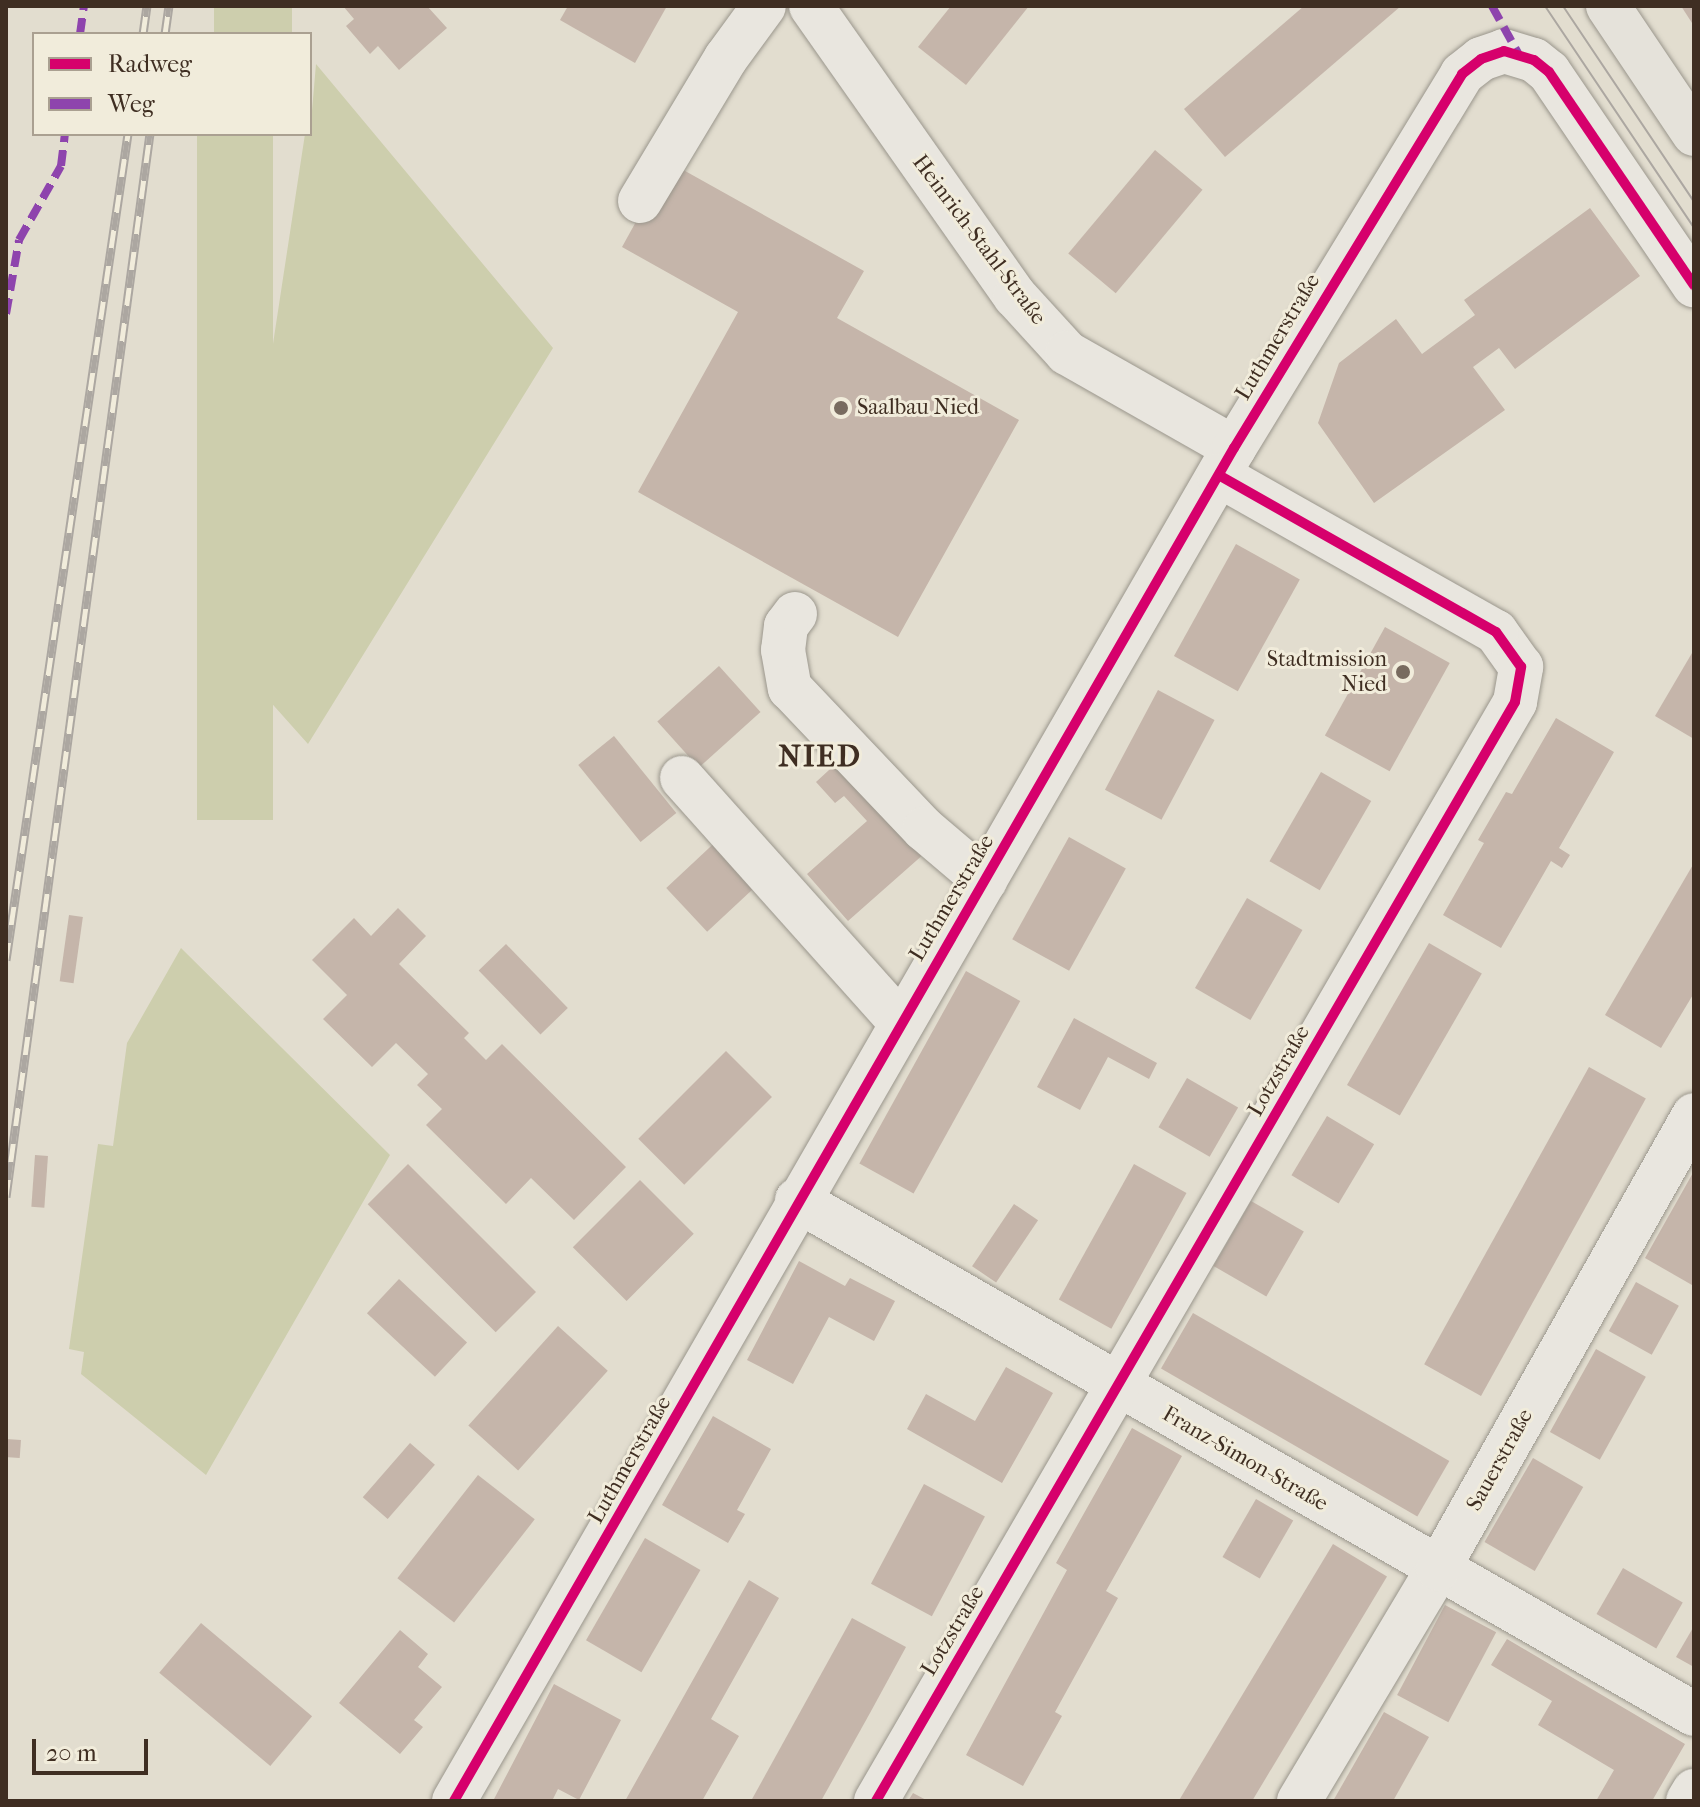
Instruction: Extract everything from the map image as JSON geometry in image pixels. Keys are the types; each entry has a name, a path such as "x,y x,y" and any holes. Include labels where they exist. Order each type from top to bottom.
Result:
{"main road":[{"path":"1608,6 1694,134"}],"street":[{"path":"640,201 726,58 764,6"},
{"name":"Heinrich-Stahl-Straße","path":"811,6 1031,315 1067,353 1227,462"},
{"name":"Luthmerstraße","path":"454,1801 677,1420 797,1200 1227,462 1462,74 1481,59 1518,53 1549,72 1694,285"},
{"name":"Lotzstraße","path":"876,1801 1120,1388 1515,702 1521,667 1496,632 1227,462"},
{"path":"795,614 786,626 783,650 790,688 924,829 985,881"},
{"path":"682,778 901,1023"},
{"name":"Sauerstraße","path":"1299,1801 1438,1569 1694,1115"},
{"name":"Franz-Simon-Straße","path":"797,1200 1120,1388 1694,1714"},
{"path":"1688,1801 1694,1791"}],"green space":[{"path":"214,6 292,6 292,32 214,32"},
{"path":"316,64 553,348 308,744 226,652 305,136 312,136"},
{"path":"197,136 273,136 273,820 197,820"},
{"path":"181,948 390,1155 206,1475 81,1374 84,1352 69,1349 98,1144 113,1146 127,1043"}],"building":[{"path":"343,6 427,6 447,28 399,70 378,46 370,54 346,26 354,19"},
{"path":"568,6 667,6 635,63 560,20"},
{"path":"951,6 1029,6 966,85 918,47"},
{"path":"1304,6 1401,6 1225,157 1184,109"},
{"path":"1681,6 1694,6 1694,26"},
{"path":"1155,150 1202,190 1116,293 1068,253"},
{"name":"Saalbau Nied","path":"669,162 864,271 837,318 1019,420 898,637 638,492 738,312 622,247"},
{"path":"1590,208 1640,276 1515,369 1499,348 1473,367 1505,410 1374,503 1318,423 1339,363 1396,319 1422,354 1475,315 1464,300"},
{"path":"1236,544 1300,579 1238,691 1174,656"},
{"path":"1385,627 1450,663 1390,771 1325,735"},
{"path":"1692,653 1694,655 1694,739 1655,716"},
{"path":"719,666 760,712 699,768 657,722"},
{"path":"1158,690 1215,720 1161,820 1105,790"},
{"path":"1556,718 1614,752 1559,848 1570,855 1562,868 1551,861 1501,948 1443,915 1484,843 1478,840 1506,792 1512,794"},
{"path":"614,736 676,813 641,842 578,765"},
{"path":"841,759 925,853 848,921 807,874 867,821 844,796 835,803 816,782"},
{"path":"1321,772 1371,801 1320,890 1270,861"},
{"path":"724,834 765,878 707,932 666,888"},
{"path":"1069,837 1126,869 1069,971 1012,939"},
{"path":"1694,863 1694,993 1661,1048 1605,1015"},
{"path":"1247,898 1302,930 1250,1020 1195,988"},
{"path":"398,908 426,936 399,964 469,1033 464,1038 486,1060 502,1044 626,1167 574,1220 531,1178 506,1204 426,1125 442,1109 417,1085 428,1074 396,1043 372,1067 323,1019 347,995 312,960 354,918 371,936"},
{"path":"69,915 83,917 74,983 60,981"},
{"path":"1429,943 1482,973 1400,1116 1347,1085"},
{"path":"506,944 568,1008 540,1034 479,970"},
{"path":"966,971 1020,1001 914,1193 859,1163"},
{"path":"1074,1018 1157,1063 1149,1079 1108,1057 1080,1110 1037,1087"},
{"path":"726,1051 772,1097 684,1185 638,1139"},
{"path":"1589,1067 1646,1099 1481,1396 1424,1364"},
{"path":"1187,1078 1238,1108 1210,1157 1158,1127"},
{"path":"1327,1116 1374,1144 1339,1203 1291,1175"},
{"path":"35,1155 48,1156 44,1208 31,1207"},
{"path":"408,1164 536,1292 496,1332 368,1204"},
{"path":"1134,1164 1186,1193 1111,1329 1059,1300"},
{"path":"1694,1171 1694,1282 1692,1285 1645,1258"},
{"path":"640,1180 694,1234 627,1301 573,1247"},
{"path":"1251,1201 1304,1232 1266,1296 1214,1266"},
{"path":"1014,1204 1038,1220 996,1282 972,1266"},
{"path":"799,1261 845,1286 850,1278 895,1301 874,1341 829,1317 793,1384 747,1360"},
{"path":"399,1279 467,1342 435,1377 367,1313"},
{"path":"1636,1282 1679,1306 1652,1355 1609,1331"},
{"path":"1193,1313 1449,1461 1417,1516 1161,1368"},
{"path":"558,1326 608,1371 518,1470 468,1426"},
{"path":"1596,1349 1646,1377 1600,1460 1550,1432"},
{"path":"1006,1367 1053,1393 1002,1483 907,1429 926,1394 975,1421"},
{"path":"713,1416 771,1449 737,1510 745,1514 728,1543 662,1505"},
{"path":"1132,1428 1182,1456 1106,1591 1118,1598 1055,1712 1062,1716 1023,1786 966,1755 1067,1570 1056,1563"},
{"path":"6,1439 21,1440 20,1458 6,1457"},
{"path":"410,1443 435,1465 388,1519 363,1497"},
{"path":"1533,1458 1583,1487 1535,1571 1484,1542"},
{"path":"478,1475 535,1519 454,1623 397,1578"},
{"path":"924,1484 985,1516 932,1616 871,1584"},
{"path":"1256,1499 1293,1520 1260,1579 1222,1557"},
{"path":"645,1538 700,1570 641,1672 586,1640"},
{"path":"1333,1544 1387,1576 1252,1801 1179,1801"},
{"path":"1623,1568 1683,1602 1656,1648 1596,1614"},
{"path":"749,1580 779,1598 711,1719 739,1736 702,1801 625,1801"},
{"path":"1445,1605 1496,1632 1448,1722 1397,1695"},
{"path":"852,1618 906,1647 870,1713 821,1801 751,1801"},
{"path":"201,1623 312,1716 270,1766 159,1673"},
{"path":"1694,1626 1694,1667 1676,1657"},
{"path":"400,1630 428,1654 418,1667 442,1687 414,1720 423,1727 400,1754 339,1703"},
{"path":"1507,1639 1685,1744 1652,1801 1596,1801 1614,1770 1538,1725 1552,1701 1491,1665"},
{"path":"554,1684 621,1720 579,1800 558,1789 552,1801 493,1801"},
{"path":"1384,1712 1429,1737 1393,1801 1333,1801"},
{"path":"913,1793 928,1801 908,1801"}],"tram line":[{"path":"1545,6 1694,228"},
{"path":"1563,6 1694,202"}],"railway":[{"path":"143,32 147,6"},
{"path":"165,32 169,6"},
{"path":"6,960 128,136"},
{"path":"6,1197 150,136"}],"marked path":[{"path":"80,32 84,6"},
{"path":"1492,6 1518,53"},
{"path":"6,314 19,240 61,166 65,136"}],"cycle path":[{"path":"454,1801 1234,448 1462,74 1481,59 1504,51 1534,60 1549,72 1694,285"},
{"path":"876,1801 1515,702 1521,667 1496,632 1219,475"}],"place":[{"name":"Saalbau Nied","path":"841,408"},
{"name":"Stadtmission Nied","path":"1403,672"}],"district":[{"name":"NIED","path":"820,757"}]}
